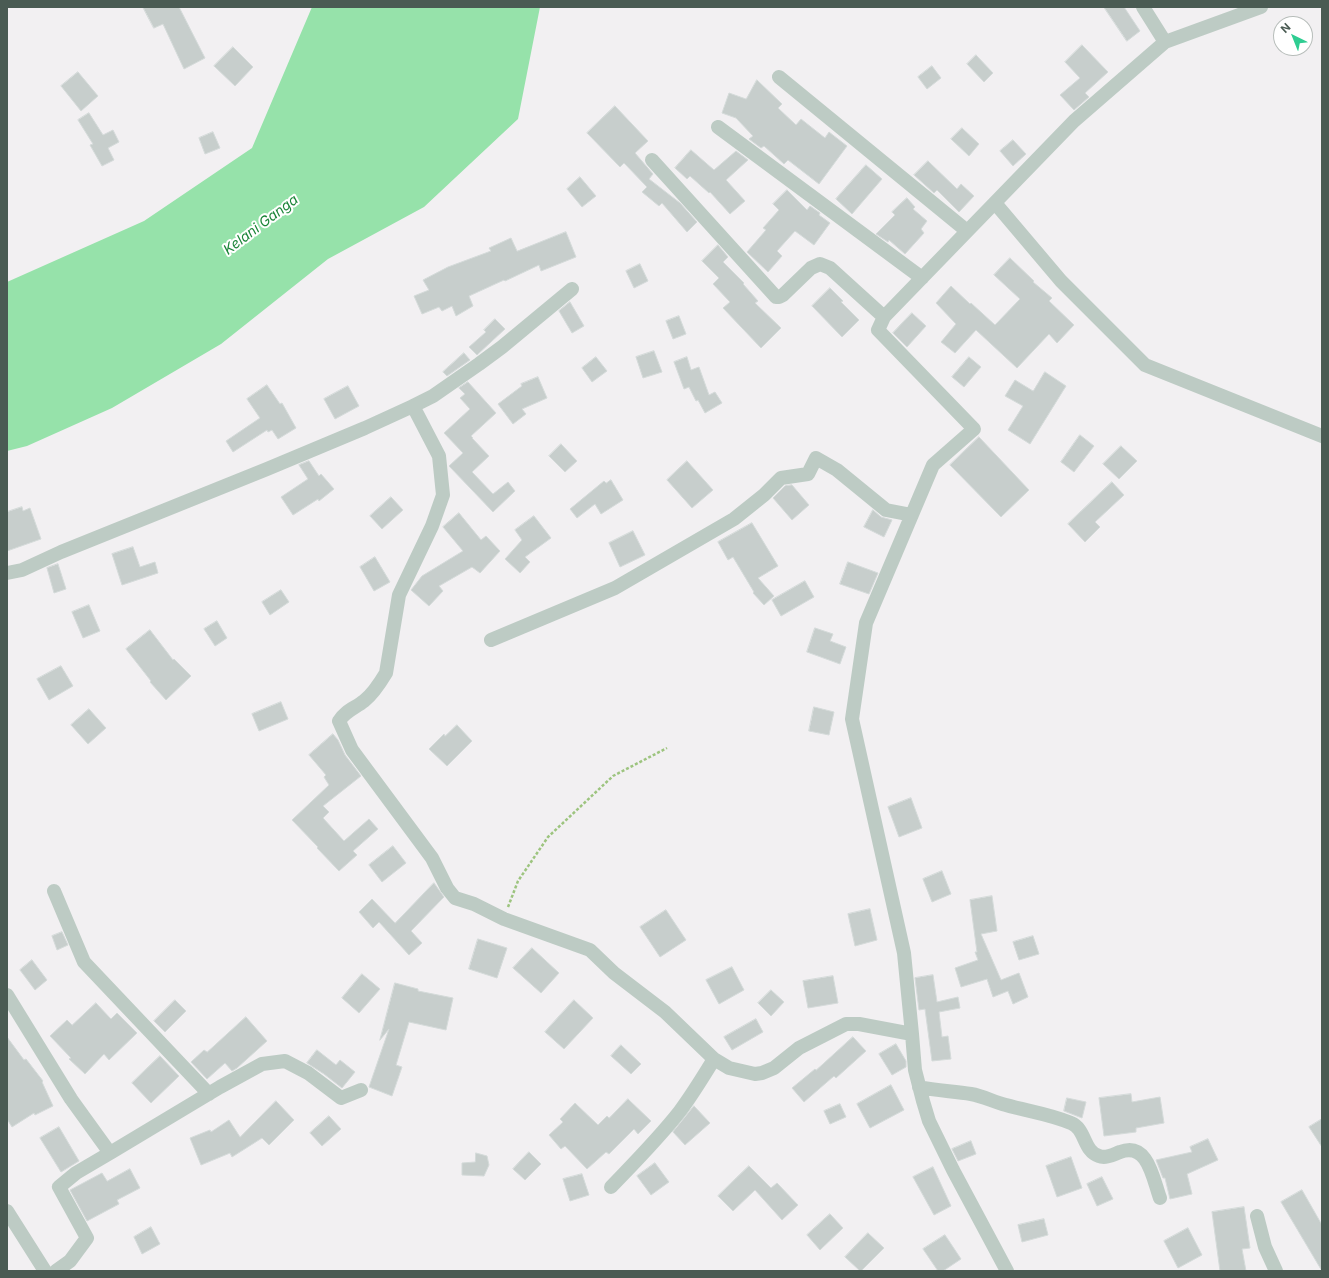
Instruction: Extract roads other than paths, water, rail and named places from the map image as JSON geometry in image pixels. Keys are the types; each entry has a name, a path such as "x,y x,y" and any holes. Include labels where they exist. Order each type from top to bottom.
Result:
{"street":[{"path":"1144,7 1165,42"},
{"path":"1006,1271 952,1170 929,1121 919,1088 914,1070 904,953 852,719 866,623 933,465 974,429 878,330 884,317 1074,121 1165,42 1261,7"},
{"path":"778,77 967,231"},
{"path":"718,127 922,278"},
{"path":"652,160 777,298 783,295 811,268 820,264 830,268 884,317"},
{"path":"995,203 1061,281 1145,365 1322,436"},
{"path":"7,573 22,570 61,552 267,469 365,428 433,396 502,347 572,289"},
{"path":"413,406 439,456 443,495 432,526 400,595 386,673 379,685 365,700 343,715 340,721 352,750 432,858 447,888 455,898 474,904 504,919 590,950 614,973 665,1012 714,1059 729,1068 755,1074 762,1073 774,1068 799,1048 846,1024 859,1024 912,1034"},
{"path":"491,640 621,584 734,519 764,495 781,478 808,474 816,458 836,470 886,510 912,516"},
{"path":"54,891 84,962 209,1094"},
{"path":"7,994 71,1099 110,1154"},
{"path":"611,1187 644,1153 680,1110 714,1059"},
{"path":"56,1271 70,1261 86,1238 59,1187 76,1173 209,1094 262,1064 285,1061 308,1073 341,1098 361,1090"},
{"path":"919,1088 972,1094 1073,1124 1082,1133 1088,1148 1099,1156 1110,1156 1122,1151 1136,1151 1143,1156 1148,1164 1160,1198"},
{"path":"7,1211 45,1271"},
{"path":"1257,1216 1265,1246 1276,1271"}],"water":[{"name":"Kelani Ganga","path":"312,7 540,7 518,119 424,207 328,259 221,344 112,408 27,446 7,451 7,282 144,221 252,148"}]}
